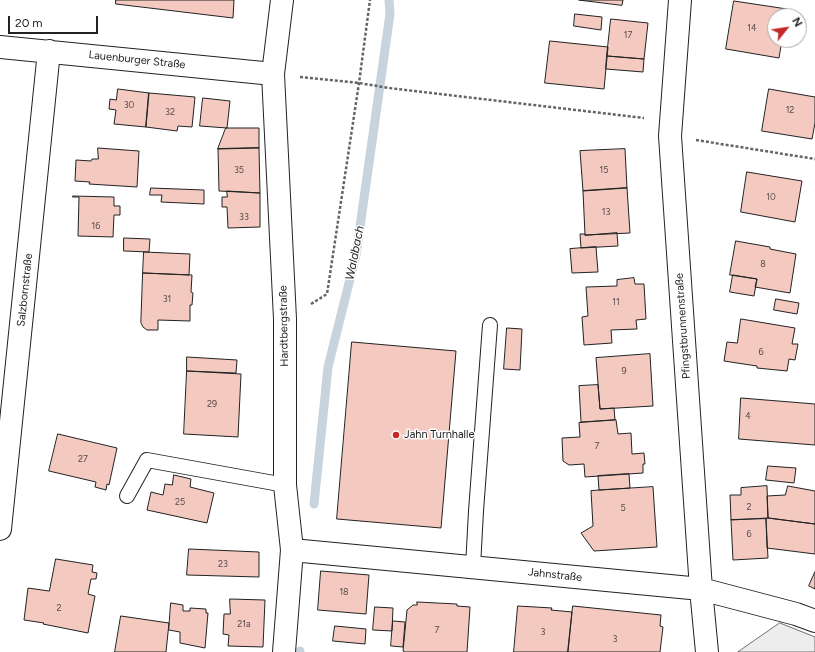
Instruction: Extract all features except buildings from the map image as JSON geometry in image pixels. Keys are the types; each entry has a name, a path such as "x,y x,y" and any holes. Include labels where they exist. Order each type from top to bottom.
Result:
{"street":[{"name":"Hardtbergstraße","path":"282,0 273,74 284,319 286,486 292,550 284,652"},
{"name":"Pfingstbrunnenstraße","path":"680,0 670,129 701,589 707,652"},
{"name":"Lauenburger Straße","path":"0,47 273,74"},
{"name":"Salzbornstraße","path":"0,529 49,52"},
{"name":"Jahnstraße","path":"292,550 701,589 796,614 815,621"}],"lane":[{"path":"473,567 490,325"},
{"path":"127,496 147,460 286,486"}],"path":[{"path":"284,319 327,294 370,0"},
{"path":"273,74 368,84 670,129 815,159"}],"shaded area":[{"path":"780,623 815,637 815,652 738,652"}],"waterway":[{"name":"Waldbach","path":"314,504 328,367 356,255 390,14 389,0"}],"place":[{"name":"Jahn Turnhalle","path":"396,435"}]}
